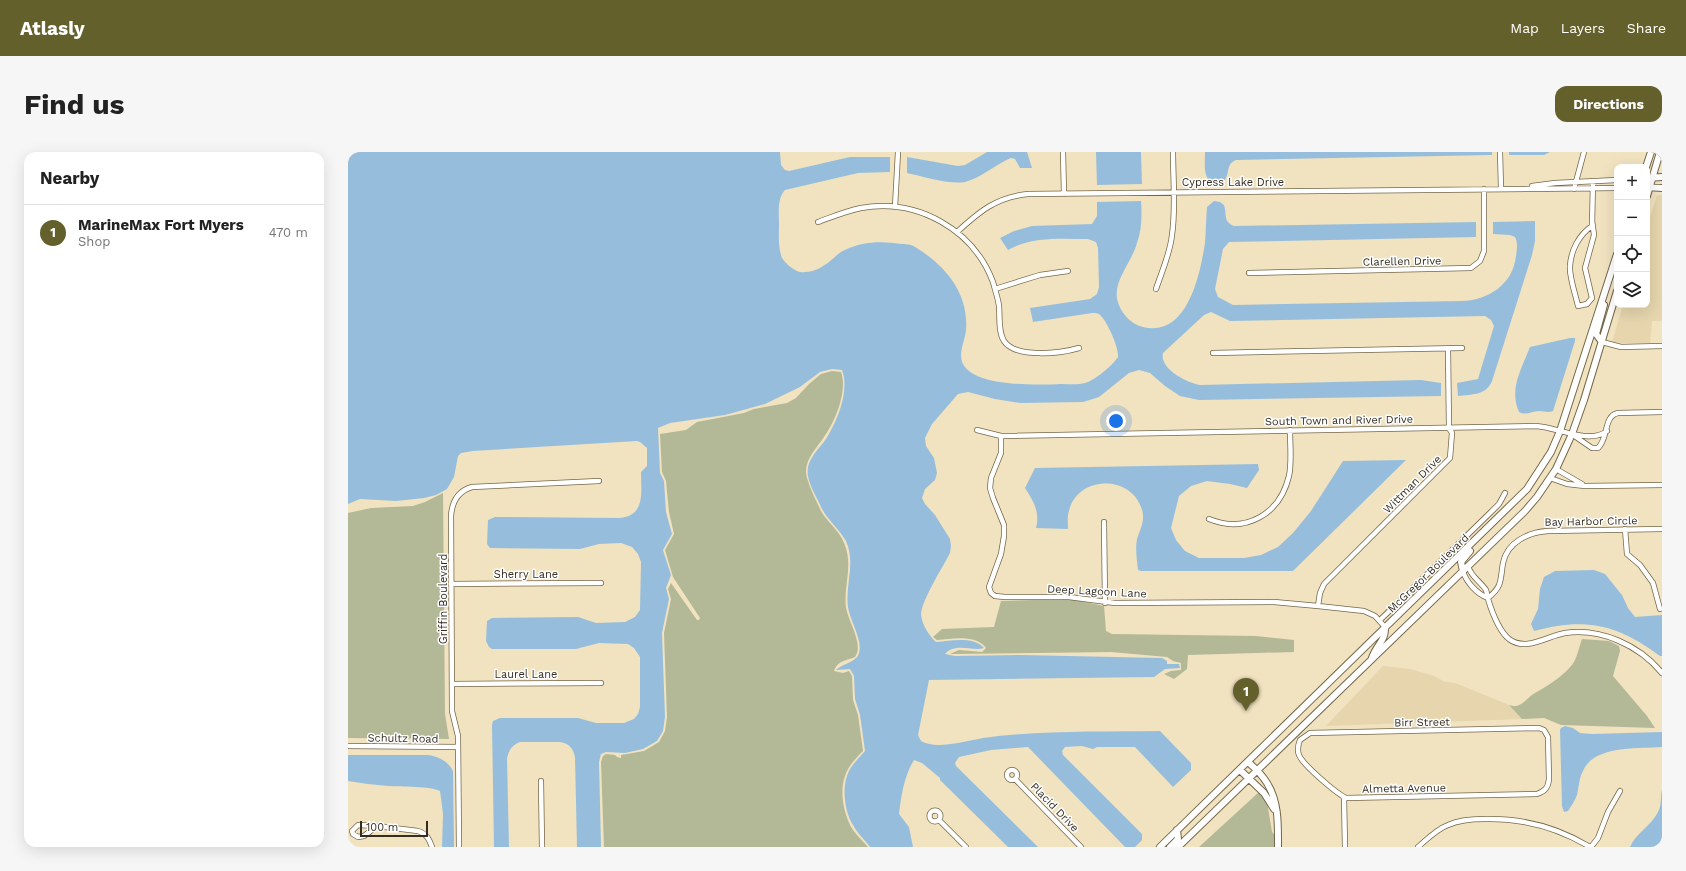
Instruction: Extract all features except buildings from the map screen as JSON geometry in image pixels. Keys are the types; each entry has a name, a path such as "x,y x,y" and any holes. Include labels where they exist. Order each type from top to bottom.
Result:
{"main road":[{"path":"1647,164 1651,152"},
{"path":"1650,176 1660,152"},
{"path":"1650,178 1662,177"},
{"path":"1650,187 1662,188"},
{"name":"McGregor Boulevard","path":"1160,847 1527,489 1551,452 1560,431 1614,264"},
{"path":"1602,342 1596,334 1607,293 1607,286"},
{"name":"McGregor Boulevard","path":"1178,847 1371,659 1525,512 1556,469 1572,434 1614,301"},
{"path":"1463,571 1461,562 1481,535"},
{"path":"1371,659 1375,649 1385,637 1385,627"},
{"path":"1248,762 1267,782 1272,791 1278,821 1278,847"},
{"path":"1240,770 1258,786 1269,800 1278,821"},
{"path":"1170,847 1178,839 1177,830"}],"street":[{"path":"895,206 898,152"},
{"path":"1063,152 1064,194"},
{"path":"1156,289 1169,252 1172,234 1174,192 1173,152"},
{"path":"1500,152 1501,188"},
{"path":"1574,189 1584,152"},
{"name":"Cypress Lake Drive","path":"1521,188 1555,182 1614,180"},
{"path":"1592,220 1594,235 1585,268 1592,298 1587,304 1578,306 1570,266 1580,236 1592,226 1592,220 1593,189 1593,181"},
{"name":"Cypress Lake Drive","path":"957,232 982,210 1005,199 1022,195 1501,188 1614,188"},
{"name":"Clarellen Drive","path":"1249,273 1471,268 1480,261 1484,251 1484,189"},
{"path":"818,222 861,208 895,206 933,217 957,232 973,249 984,264 995,289 999,305 1001,332 1004,341 1012,348 1028,353 1059,352 1079,348"},
{"path":"995,289 1040,275 1068,271"},
{"path":"1602,342 1621,347 1662,346"},
{"name":"Wittman Drive","path":"1318,606 1321,589 1327,580 1447,463 1451,453 1452,433 1449,428 1448,348"},
{"path":"1213,352 1462,348"},
{"path":"1572,434 1595,448 1600,446 1607,430 1609,418 1614,414 1662,412"},
{"name":"South Town and River Drive","path":"1001,436 1536,426 1572,434 1599,436 1607,430"},
{"path":"977,430 1001,436"},
{"path":"1209,519 1229,525 1240,525 1261,517 1272,507 1284,490 1288,478 1290,465 1290,430"},
{"name":"Deep Lagoon Lane","path":"1001,436 1001,453 991,478 990,488 1004,525 1004,536 1001,554 989,587 991,592 1000,597 1069,597 1105,603 1274,602 1364,611 1380,620 1385,627"},
{"path":"1556,469 1585,486"},
{"path":"1550,478 1567,484 1585,486 1662,485"},
{"name":"Griffin Boulevard","path":"459,847 458,747 457,730 452,716 452,511 454,500 466,488 476,486 599,481"},
{"path":"1380,620 1499,504 1504,493"},
{"path":"1104,522 1105,603"},
{"path":"1625,529 1627,554 1640,565 1653,583 1660,609"},
{"name":"Bay Harbor Circle","path":"1488,598 1500,585 1503,563 1507,553 1513,545 1527,536 1548,531 1662,529"},
{"path":"1468,566 1472,575 1486,590 1496,618 1503,632 1508,638 1517,643 1530,643 1565,633 1581,632 1596,634 1615,639 1635,649 1644,655 1662,673"},
{"path":"1463,571 1465,579 1483,596 1488,598"},
{"name":"Sherry Lane","path":"452,584 601,583"},
{"name":"Laurel Lane","path":"452,684 601,683"},
{"name":"Birr Street","path":"1344,797 1333,790 1301,759 1298,750 1298,744 1301,738 1310,733 1544,730 1548,737 1549,780 1548,786 1544,791"},
{"name":"Schultz Road","path":"348,746 458,747"},
{"name":"Placid Drive","path":"1015,779 1082,847"},
{"path":"541,781 542,847"},
{"name":"Almetta Avenue","path":"1344,797 1537,794 1544,791"},
{"path":"1418,847 1439,829 1458,821 1501,819 1522,820 1544,825 1567,834 1591,847 1598,838 1608,812 1620,791"},
{"path":"1344,797 1345,847"},
{"path":"939,820 966,847"},
{"path":"377,826 364,836 358,838 352,831 358,825 377,826 418,831 425,833 429,838 432,847"}],"shaded area":[{"path":"1657,195 1662,195 1662,321 1652,321 1650,343 1612,342 1622,308 1650,308 1650,217"},
{"path":"1383,666 1410,669 1434,676 1445,682 1455,683 1509,705 1522,719 1326,726"}],"green space":[{"path":"832,371 841,372 843,380 842,397 836,415 828,431 808,461 806,472 810,486 821,511 842,538 847,551 848,568 845,600 846,608 858,646 855,657 840,663 834,671 843,673 849,671 852,676 853,700 858,715 863,751 852,762 846,772 842,789 843,804 850,824 868,847 604,847 601,762 603,756 606,754 615,755 621,758 621,755 644,751 659,742 665,731 667,717 664,633 671,599 668,589 671,583 697,620 700,618 673,577 665,550 674,534 669,512 666,481 662,472 660,434 686,430 697,422 787,403 796,398 821,374"},
{"path":"443,493 445,714 449,739 348,738 348,513 371,508 413,506"},
{"path":"1070,599 1104,606 1106,631 1112,634 1256,636 1294,640 1294,652 1188,655 1187,669 1174,679 1164,674 1171,671 1181,670 1181,663 1173,661 1167,657 1111,652 950,654 959,650 982,652 986,648 982,644 970,639 956,638 937,640 933,637 942,629 994,627 1001,601"},
{"path":"1582,639 1609,641 1619,646 1620,651 1613,676 1647,716 1655,728 1561,725 1544,718 1522,719 1509,705 1517,706 1524,702 1564,673 1574,662"},
{"path":"1259,792 1267,802 1272,832 1275,835 1276,847 1199,847"}],"water":[{"path":"348,152 780,152 781,165 785,170 789,171 850,157 890,157 890,172 858,173 785,190 782,193 779,206 779,244 782,257 786,263 795,270 806,272 821,267 842,251 866,243 887,242 913,246 926,254 945,271 959,292 964,304 966,317 966,330 961,354 962,363 973,374 996,381 1010,383 1039,385 1085,383 1089,382 1103,372 1118,357 1117,348 1107,324 1099,314 1092,313 1033,322 1030,308 1090,299 1097,294 1099,287 1098,248 1096,242 1088,239 1047,239 1027,242 1008,250 1000,238 1014,231 1032,226 1092,224 1097,216 1097,202 1141,201 1142,212 1139,238 1135,250 1118,284 1117,299 1120,308 1126,317 1143,327 1158,328 1171,323 1181,314 1189,301 1195,287 1203,256 1207,207 1214,201 1220,202 1224,205 1227,220 1234,226 1476,222 1476,237 1229,242 1223,249 1215,289 1218,297 1233,305 1472,300 1490,294 1498,289 1510,275 1514,266 1517,248 1515,237 1510,235 1493,234 1493,222 1535,221 1535,241 1532,255 1492,381 1482,392 1458,396 1457,383 1478,379 1494,326 1491,320 1485,316 1230,321 1211,312 1204,315 1163,353 1165,364 1170,370 1195,384 1421,380 1441,383 1441,396 1199,400 1180,396 1150,373 1139,370 1129,373 1099,397 1083,402 1020,403 995,399 968,392 958,394 932,424 925,438 926,446 934,458 937,473 935,480 925,489 922,498 950,539 951,546 950,553 925,601 921,615 926,630 936,642 962,640 974,642 984,648 959,648 949,650 945,654 955,656 1021,655 1162,658 1167,661 1167,664 1179,664 1180,668 1165,669 1154,677 929,680 918,735 921,741 927,744 943,745 1005,735 1071,732 1160,731 1191,763 1191,770 1173,787 1135,747 1097,747 1093,749 1082,746 1065,747 1062,751 1063,755 1142,834 1142,840 1135,847 1125,847 1028,747 991,750 959,757 955,763 956,766 1038,847 1008,847 940,780 940,778 922,763 914,760 905,780 899,814 909,827 913,847 870,847 855,828 850,820 846,808 845,782 850,769 865,751 860,715 855,699 854,676 850,669 836,670 855,659 858,656 860,648 847,599 850,566 849,549 846,541 824,513 810,485 808,476 808,465 830,432 841,406 844,378 842,370 832,369 820,372 800,387 765,404 725,415 670,423 658,428 660,473 664,481 666,512 672,534 663,550 671,575 666,588 669,599 662,633 665,717 663,731 657,741 643,749 625,753 606,752 601,754 599,762 601,847 577,847 575,757 570,746 559,742 520,742 513,746 507,758 509,847 494,847 493,721 500,718 578,718 596,723 624,723 634,719 638,714 640,707 640,657 634,648 628,644 599,643 576,649 492,649 486,641 487,621 492,618 578,617 596,623 625,622 635,617 640,610 641,562 638,554 632,547 621,543 599,544 580,549 490,548 487,544 488,520 495,517 627,517 638,508 640,502 641,472 647,466 647,448 637,441 461,453 458,456 454,477 447,489 436,495 396,501 360,499 348,504"},
{"path":"987,152 1027,152 1032,168 1020,168 1015,159 1011,158 971,180 959,183 907,173 907,157 958,166 965,165"},
{"path":"1096,152 1141,152 1142,184 1097,185"},
{"path":"1205,152 1492,152 1492,155 1236,160 1229,166 1225,180 1217,184 1212,183 1209,180 1205,172"},
{"path":"1509,152 1550,152 1544,155 1509,155"},
{"path":"1575,338 1575,341 1553,411 1536,411 1524,414 1519,412 1515,395 1517,380 1530,347"},
{"path":"1406,460 1293,571 1141,571 1138,570 1136,546 1143,515 1141,507 1135,496 1126,489 1115,485 1104,484 1092,486 1082,491 1074,499 1069,511 1068,529 1036,528 1037,512 1025,488 1035,468 1258,464 1259,470 1247,488 1207,481 1191,486 1179,496 1171,528 1176,540 1185,551 1199,558 1244,558 1261,555 1278,547 1293,533 1311,511 1343,461"},
{"path":"1594,570 1605,574 1622,595 1628,608 1635,617 1662,615 1662,656 1630,637 1615,630 1600,626 1569,624 1534,631 1531,624 1538,609 1540,589 1544,577 1555,571"},
{"path":"1565,726 1573,728 1580,733 1592,734 1662,732 1662,747 1618,750 1597,757 1589,763 1583,771 1576,797 1568,811 1564,812 1562,806 1560,730"},
{"path":"348,755 427,755 439,758 451,767 453,771 454,847 442,847 443,814 440,791 423,787 383,786 348,781"},
{"path":"1662,790 1662,847 1630,847 1658,812"}],"place":[{"name":"MarineMax Fort Myers","path":"1246,711"}]}
